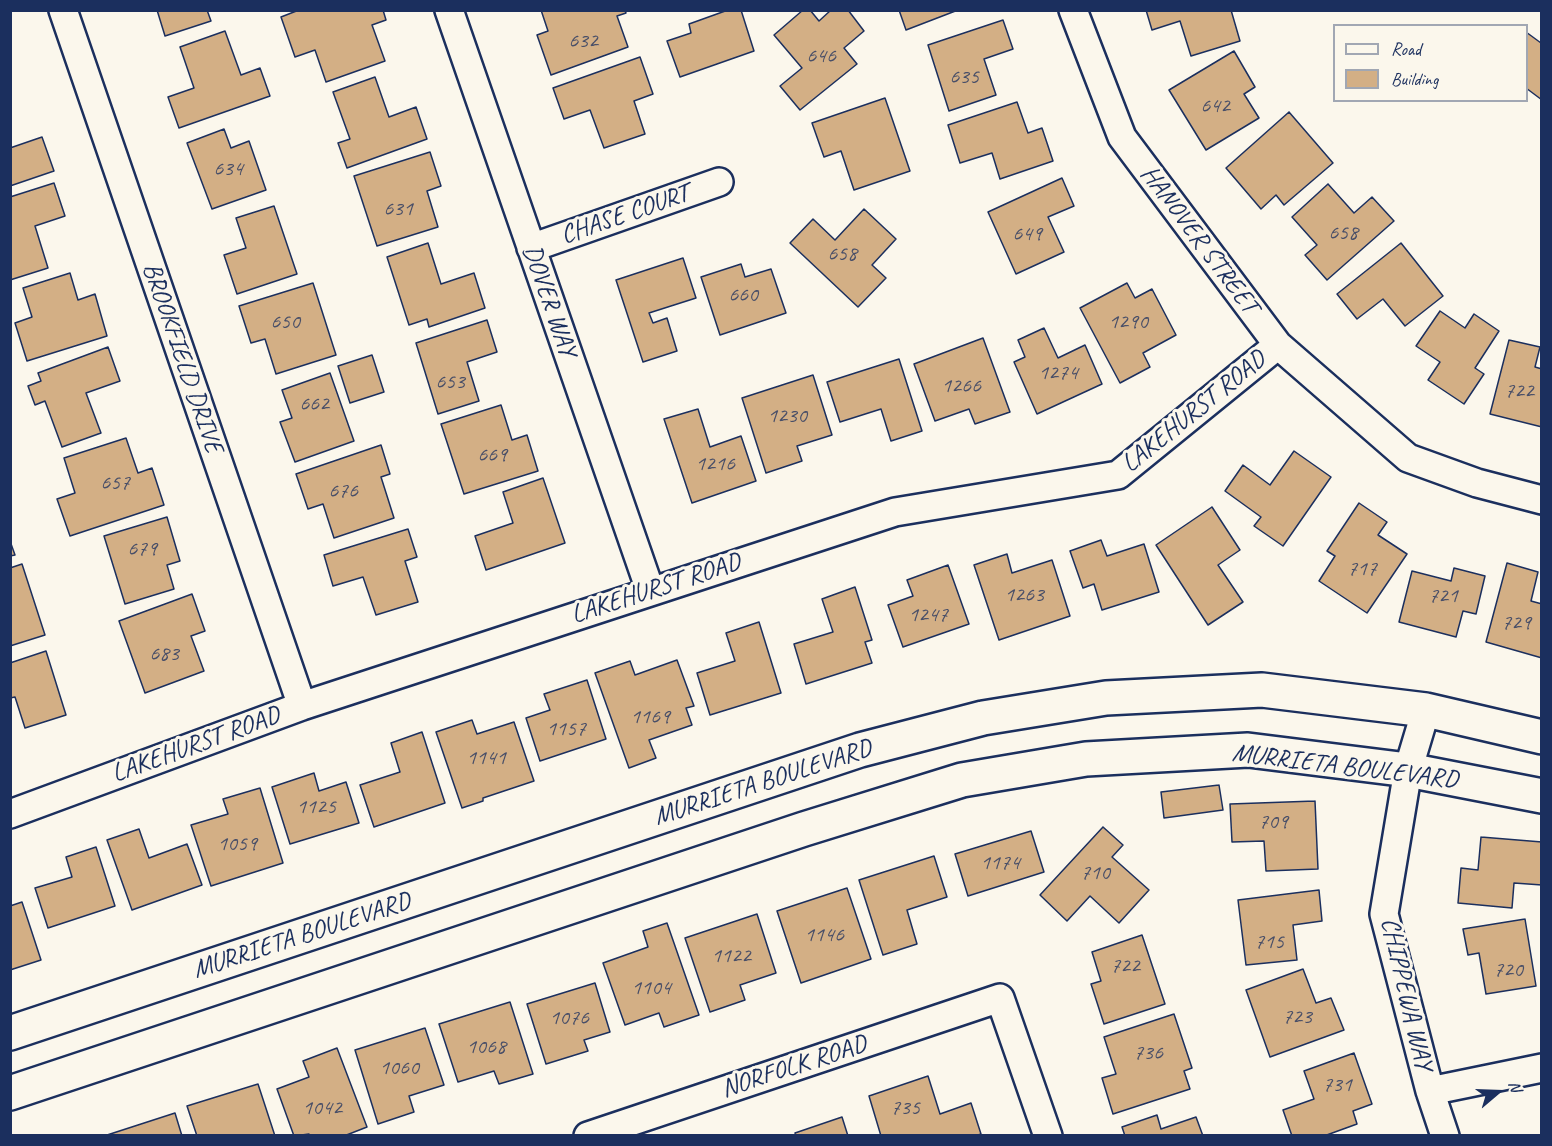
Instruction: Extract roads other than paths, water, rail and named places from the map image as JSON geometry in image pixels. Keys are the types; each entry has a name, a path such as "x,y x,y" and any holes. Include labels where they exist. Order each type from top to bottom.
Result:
{"main road":[{"name":"MURRIETA BOULEVARD","path":"10,1034 860,750 983,718 1106,698 1262,690 1426,710 1542,737"},
{"name":"MURRIETA BOULEVARD","path":"10,1093 804,829 962,780 1086,759 1248,750 1408,770 1542,796"}],"street":[{"name":"BROOKFIELD DRIVE","path":"63,10 302,706"},
{"name":"DOVER WAY","path":"449,10 650,590"},
{"name":"HANOVER STREET","path":"1073,10 1122,137 1278,345 1408,458 1477,483 1542,500"},
{"name":"CHASE COURT","path":"531,248 719,182"},
{"name":"LAKEHURST ROAD","path":"10,814 302,706 650,590 895,512 1118,475 1278,345"},
{"name":"CHIPPEWA WAY","path":"1426,710 1408,770 1384,914 1430,1091 1445,1136"},
{"name":"NORFOLK ROAD","path":"588,1136 1000,998 1048,1136"},
{"path":"1430,1091 1542,1068"}]}
